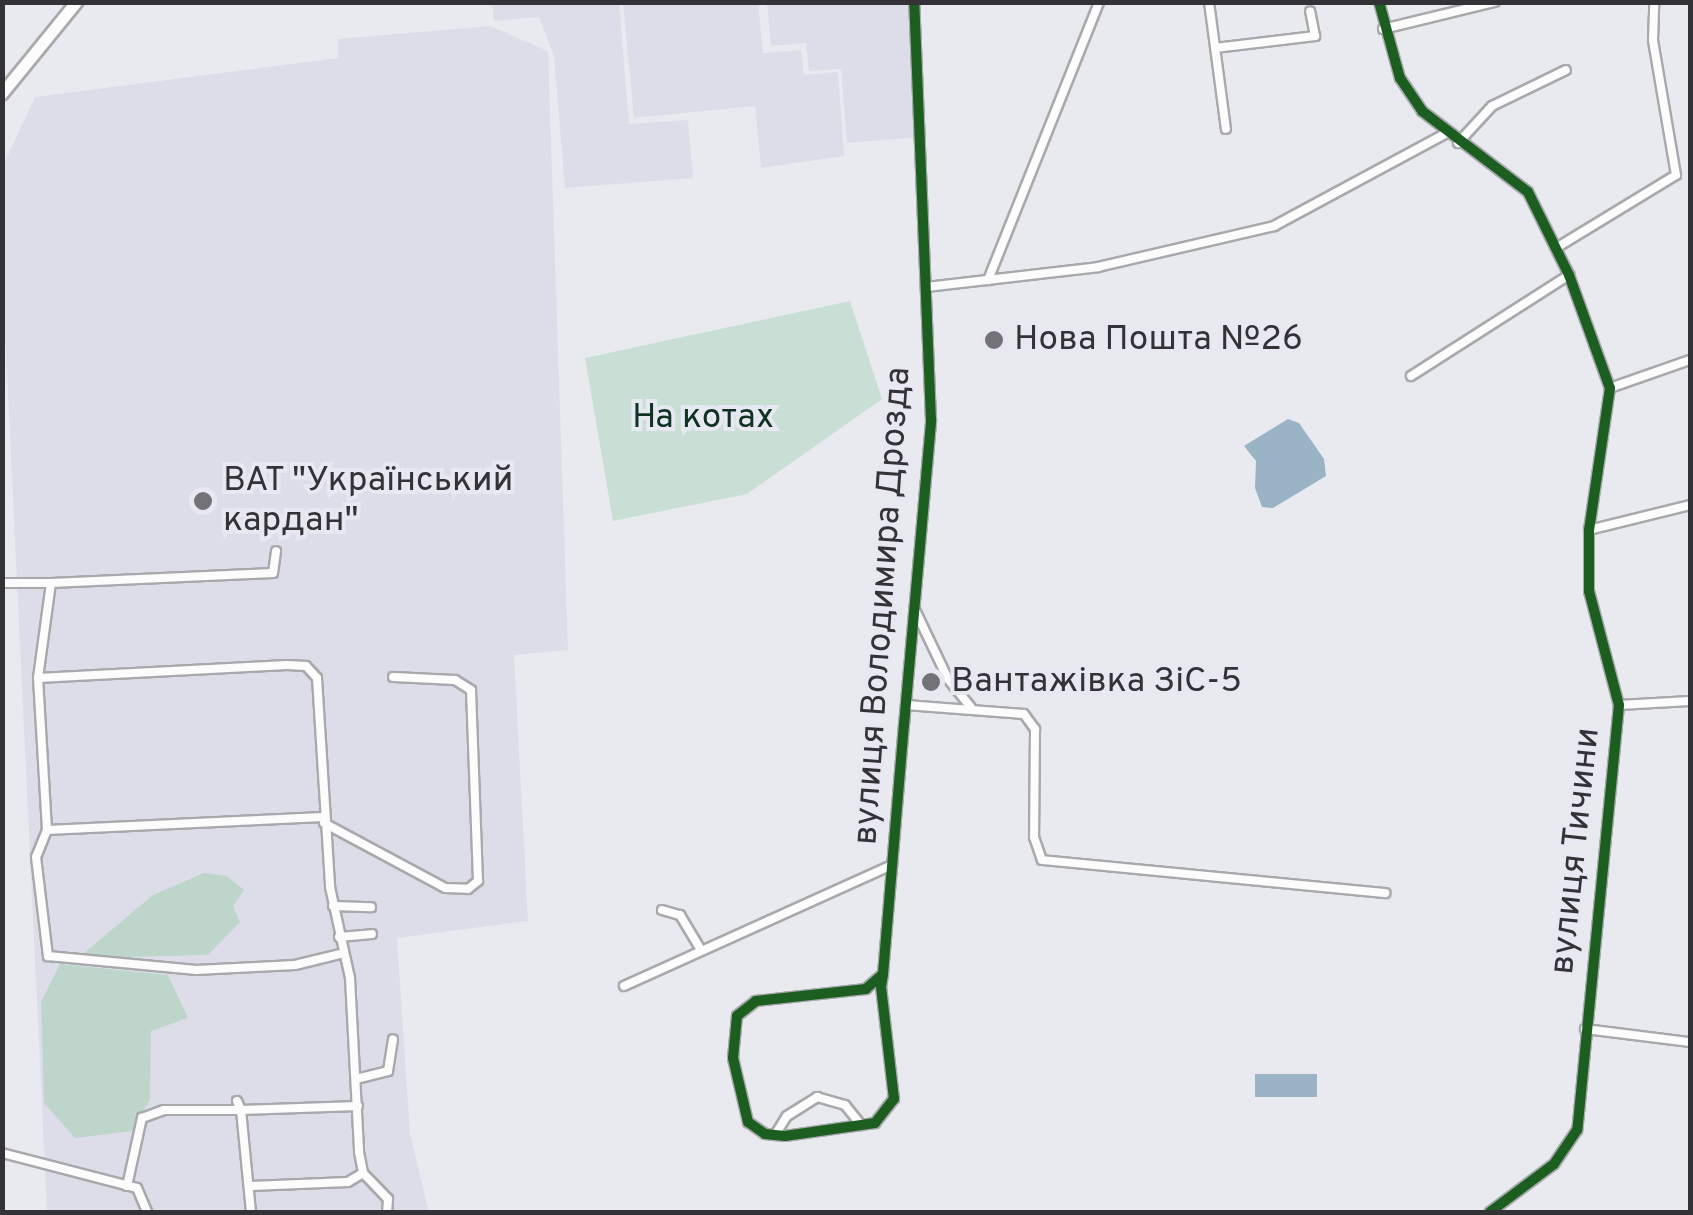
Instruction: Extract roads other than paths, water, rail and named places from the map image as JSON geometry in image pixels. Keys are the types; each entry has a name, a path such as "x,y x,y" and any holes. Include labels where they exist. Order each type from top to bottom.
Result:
{"main road":[{"path":"2,93 76,2"}],"street":[{"name":"вулиця Володимира Дрозда","path":"861,1125 874,1124 894,1099 882,974 931,420 914,2"},
{"path":"988,280 1099,2"},
{"path":"1209,2 1226,128"},
{"name":"вулиця Тичини","path":"1378,2 1400,78 1445,134 1528,192 1569,274 1610,388 1588,530 1589,591 1620,704 1577,1130 1554,1164 1490,1212"},
{"path":"1383,30 1495,2"},
{"path":"1654,2 1653,40 1676,175"},
{"path":"1216,48 1314,36 1310,10"},
{"path":"1458,143 1492,106 1566,70"},
{"path":"926,287 1098,268 1274,226 1445,134"},
{"path":"1556,248 1676,175 1690,172"},
{"path":"1411,376 1569,274"},
{"path":"1610,388 1690,360"},
{"path":"1588,530 1690,505"},
{"path":"2,583 274,573 276,551"},
{"path":"51,583 38,678 47,830 36,857 48,956 196,970 295,966 344,953"},
{"path":"914,607 948,679 971,707"},
{"path":"38,678 93,680 306,666 317,678 323,820 333,906 344,953 362,1173 388,1199 386,1212"},
{"path":"47,830 323,820 444,888 468,889 478,881 471,690 455,680 393,677"},
{"path":"1620,704 1690,700"},
{"path":"906,705 1024,714 1034,729 1034,837 1042,860 1385,894"},
{"path":"624,986 699,947 892,865"},
{"path":"333,906 370,907"},
{"path":"662,910 680,915 699,947"},
{"path":"339,937 372,934"},
{"path":"861,1125 775,1135 748,1122 741,1109 730,1033 738,1016 756,1001 866,989 882,974"},
{"path":"866,989 883,1000"},
{"path":"1585,1028 1690,1042"},
{"path":"356,1079 388,1071 394,1039"},
{"path":"262,1096 262,1110"},
{"path":"775,1135 787,1116 818,1097 845,1105 861,1125"},
{"path":"127,1186 142,1118 164,1110 239,1106 262,1110 301,1103 358,1106"},
{"path":"239,1106 252,1186 251,1212"},
{"path":"2,1153 136,1188 147,1212"},
{"path":"252,1186 348,1182 362,1173"}],"water":[{"path":"1288,419 1299,423 1324,459 1326,476 1273,508 1262,507 1255,488 1256,461 1244,446"},
{"path":"1255,1074 1317,1074 1317,1097 1255,1097"}],"place":[{"name":"Нова Пошта №26","path":"994,340"},
{"name":"ВАТ \"Український кардан\"","path":"203,501"},
{"name":"Вантажівка ЗіС-5","path":"931,682"}],"park label":[{"name":"На котах","path":"703,418"}]}
